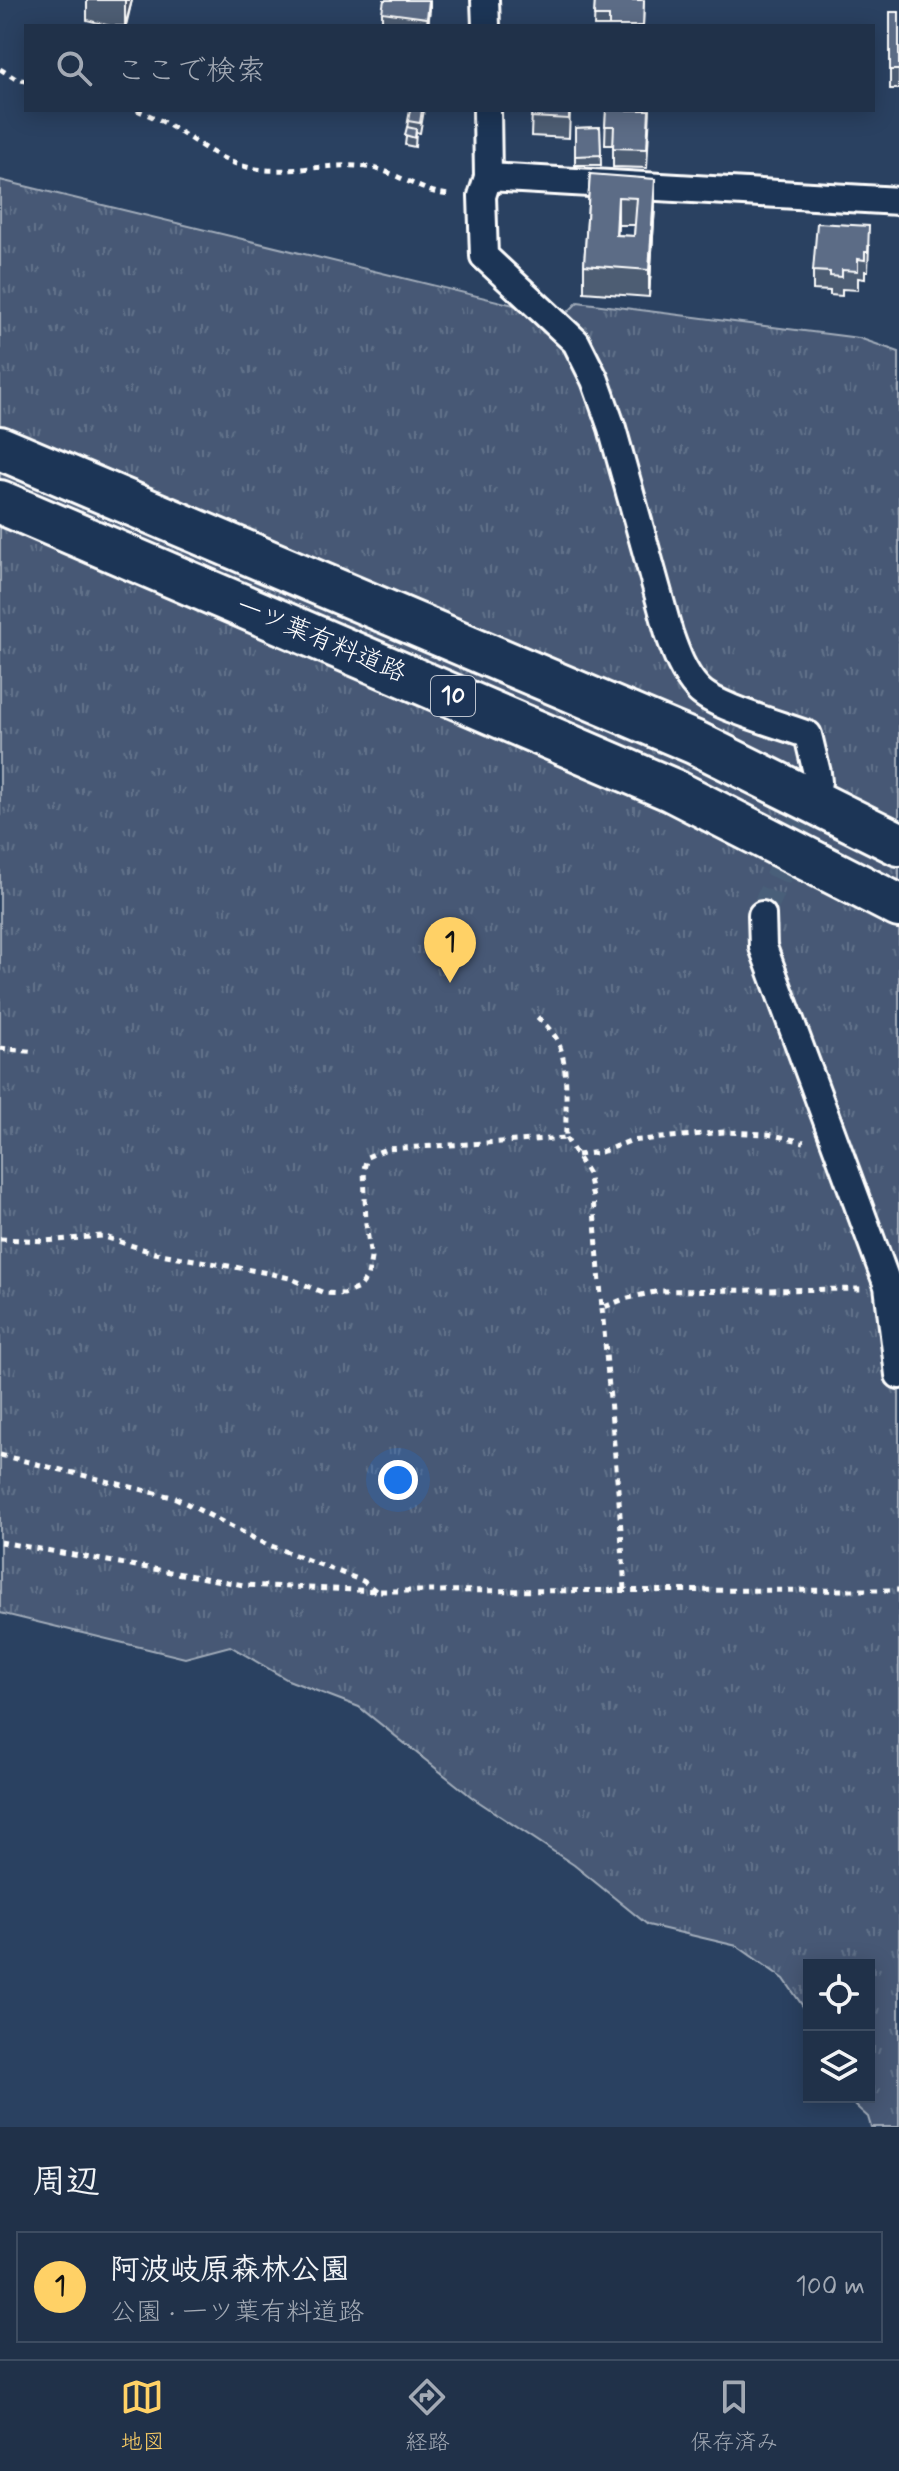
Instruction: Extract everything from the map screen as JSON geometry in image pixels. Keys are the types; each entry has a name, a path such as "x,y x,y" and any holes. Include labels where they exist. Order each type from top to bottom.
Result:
{"main road":[{"name":"一ツ葉有料道路","path":"0,448 696,743 899,844"},
{"name":"一ツ葉有料道路","path":"0,502 672,790 899,906"}],"street":[{"path":"485,0 486,24"},
{"path":"487,112 484,256 576,342 595,380 612,428 669,633 682,666 700,691 723,703 808,735 818,782"},
{"path":"485,186 899,201"},
{"path":"762,915 763,947 888,1286 899,1375"}],"path":[{"path":"0,69 24,81"},
{"path":"142,112 165,122 210,153 249,168 279,171 345,166 371,168 439,195 485,186"},
{"path":"535,1015 557,1040 564,1061 566,1138 588,1174 593,1198 625,1590"},
{"path":"0,1048 36,1052"},
{"path":"577,1155 601,1152 630,1141 724,1132 768,1134 837,1147"},
{"path":"0,1239 46,1241 102,1236 155,1253 268,1273 324,1293 344,1294 359,1288 368,1276 371,1258 366,1224 364,1169 367,1157 386,1149 566,1138"},
{"path":"602,1308 659,1291 845,1291 888,1286"},
{"path":"0,1455 176,1498 261,1542 363,1581 377,1591"},
{"path":"0,1542 244,1585 377,1591 899,1590"}],"green space":[{"path":"0,180 563,317 578,302 859,338 899,352 899,2127 871,2127 868,2117 853,2103 875,2103 875,1959 803,1959 803,2006 784,1979 737,1946 648,1925 574,1865 473,1798 359,1707 288,1680 230,1646 185,1658 0,1613"}],"building":[{"path":"384,0 429,0 427,18 382,12"},
{"path":"595,0 644,0 643,24 609,24 609,16 594,16"},
{"path":"890,12 899,12 899,70 890,70"},
{"path":"410,112 422,112 420,123 408,121"},
{"path":"532,112 569,112 569,119 531,117"},
{"path":"606,112 649,112 647,149 613,148 614,126 605,126"},
{"path":"407,127 416,129 415,138 405,135"},
{"path":"600,127 601,155 575,156 575,128"},
{"path":"590,174 655,179 649,270 584,265","holes":["618,197 637,198 634,236 616,235"]},
{"path":"817,223 869,226 868,252 865,252 865,260 858,259 858,271 842,270 842,277 830,276 830,272 813,271"}],"tunnel":[{"path":"762,915 816,786"}],"place":[{"name":"阿波岐原森林公園","path":"450,983"}]}
